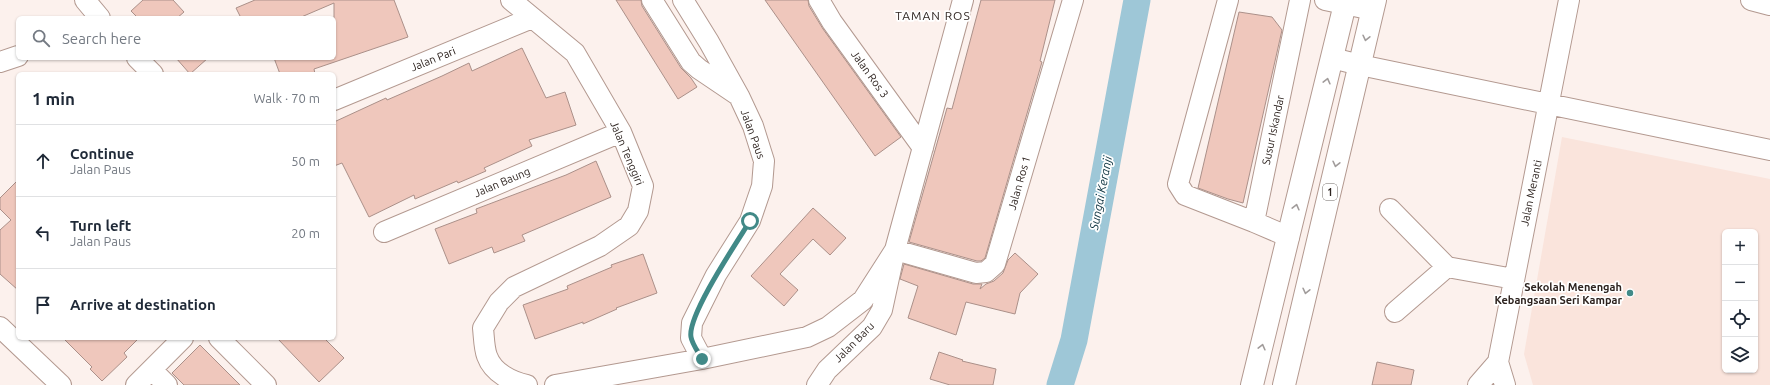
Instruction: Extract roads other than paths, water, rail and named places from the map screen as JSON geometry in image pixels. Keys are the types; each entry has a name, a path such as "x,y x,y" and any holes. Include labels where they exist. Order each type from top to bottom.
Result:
{"highway":[{"path":"1252,385 1332,58 1339,1"},
{"name":"1","path":"1284,385 1374,5"}],"street":[{"path":"85,0 98,16"},
{"name":"Jalan Tenggiri","path":"511,0 575,53 621,132 643,186 638,211 628,226 600,246 514,287 499,302 483,328 487,357 499,372 513,382 527,385"},
{"path":"652,0 691,62 739,96"},
{"name":"Jalan Paus","path":"683,0 709,42 739,96 753,126 764,161 762,186 750,221 716,275 692,323 691,338 702,359"},
{"name":"Jalan Ros 3","path":"818,0 832,22 923,148"},
{"path":"555,385 702,359 807,337 828,327 863,300 895,250 964,0"},
{"name":"Jalan Ros 1","path":"895,250 976,273 986,272 996,264 1073,0"},
{"path":"1228,0 1178,184 1186,195 1289,237"},
{"name":"Susur Iskandar","path":"1254,222 1300,0"},
{"name":"Jalan Meranti","path":"1505,385 1498,362 1550,104 1569,0"},
{"path":"1751,0 1770,4"},
{"path":"1339,1 1374,5"},
{"name":"Jalan Pari","path":"336,99 532,18"},
{"path":"0,62 16,57"},
{"path":"1332,58 1770,150"},
{"path":"139,60 151,72"},
{"name":"Jalan Baung","path":"384,232 621,132"},
{"path":"1390,209 1447,267 1514,279"},
{"name":"Jalan Baru","path":"818,385 827,370 872,327 882,310 895,250"},
{"path":"1395,312 1447,267"},
{"path":"0,326 61,385"},
{"path":"136,385 181,340"},
{"path":"221,340 266,385"},
{"path":"1478,385 1498,362"},
{"path":"152,370 167,385"}],"waterway":[{"name":"Sungai Keranji","path":"1060,385 1074,340 1137,0"}],"place":[{"name":"Sekolah Menengah Kebangsaan Seri Kampar","path":"1630,293"}],"district":[{"name":"TAMAN ROS","path":"933,16"}]}
